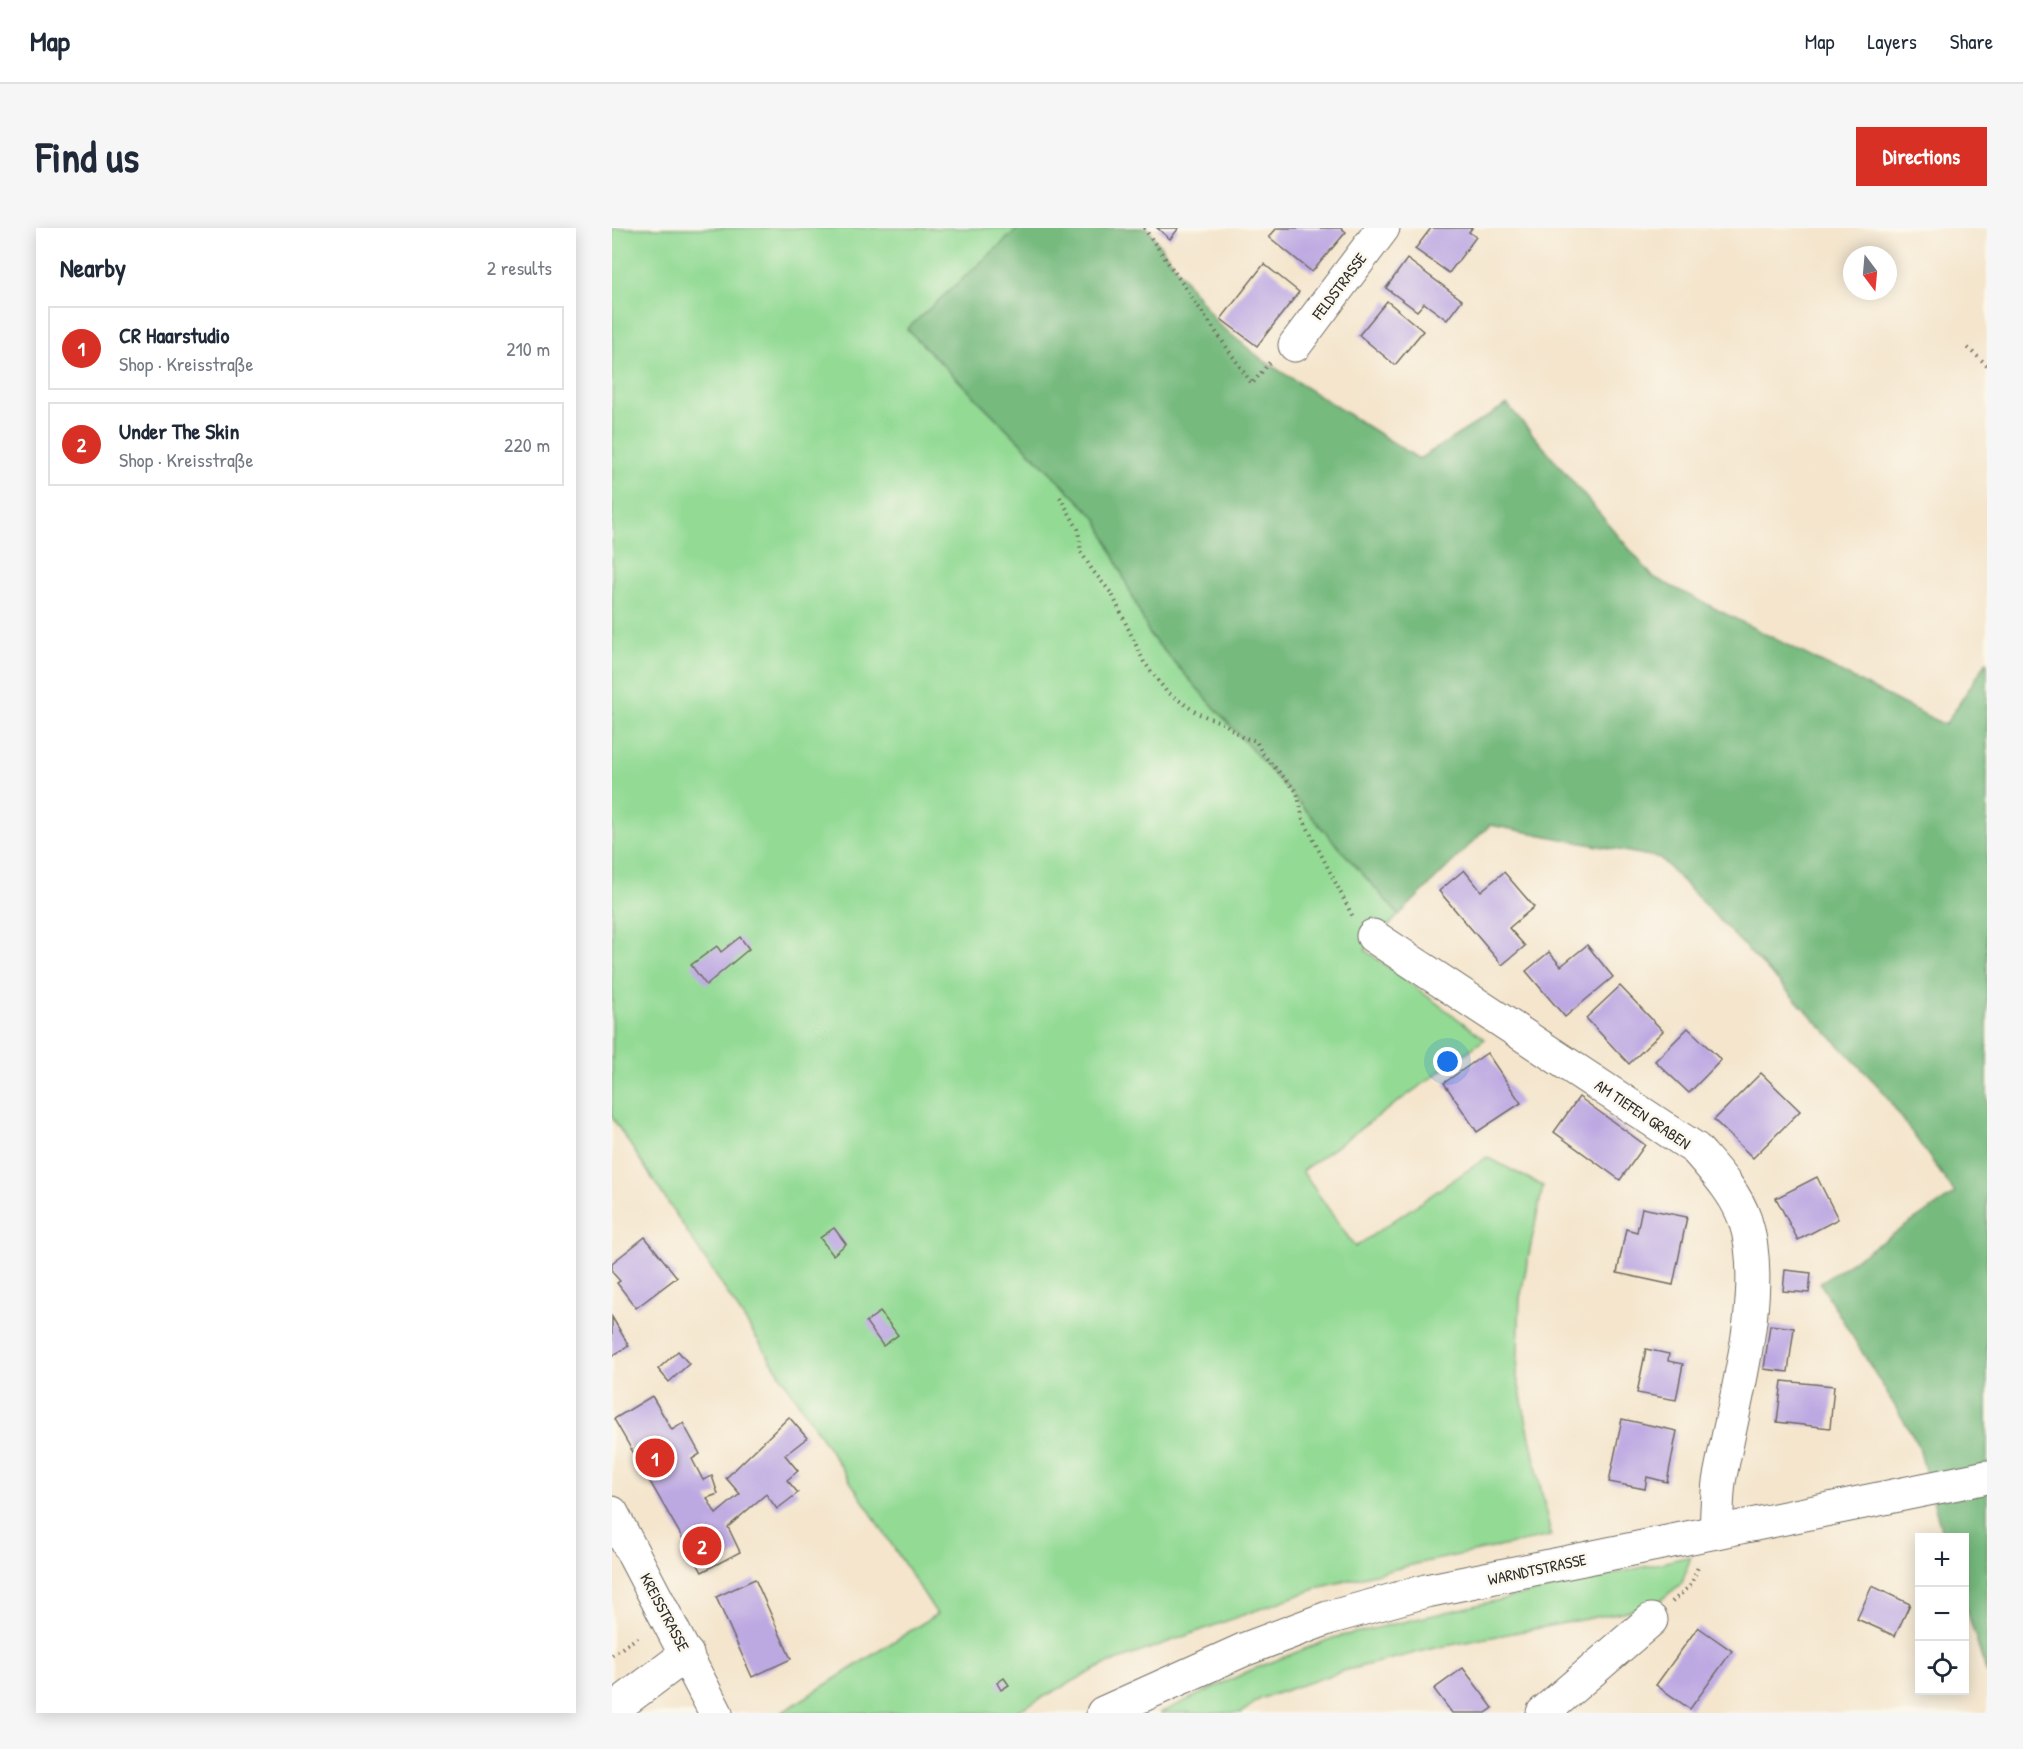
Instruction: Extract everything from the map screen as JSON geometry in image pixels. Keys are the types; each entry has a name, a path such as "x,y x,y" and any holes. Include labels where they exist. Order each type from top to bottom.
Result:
{"street":[{"name":"FELDSTRASSE","path":"1295,345 1383,228"},
{"name":"AM TIEFEN GRABEN","path":"1373,936 1696,1149 1723,1180 1745,1220 1752,1263 1753,1300 1709,1546"},
{"name":"WARNDTSTRASSE","path":"1103,1713 1243,1650 1328,1618 1426,1592 1709,1546 1987,1478"},
{"name":"KREISSTRASSE","path":"612,1513 716,1713"},
{"path":"1544,1713 1651,1620"},
{"path":"612,1710 687,1654"}],"path":[{"path":"1144,228 1252,384 1284,344 1295,345"},
{"path":"1968,348 1987,365"},
{"path":"1060,498 1078,529 1082,552 1092,571 1112,594 1144,662 1166,691 1197,713 1225,723 1242,737 1256,741 1262,753 1297,792 1303,819 1352,915 1373,936"},
{"path":"1651,1620 1690,1586 1709,1546"}],"green space":[{"path":"612,228 1019,228 907,329 1097,519 1150,635 1399,915 1365,950 1485,1039 1302,1171 1355,1247 1487,1157 1543,1186 1520,1298 1517,1377 1551,1536 1420,1563 1321,1587 1102,1666 1013,1713 781,1713 937,1614 612,1117"},
{"path":"1019,228 1147,228 1218,324 1264,361 1419,459 1507,404 1653,577 1945,725 1987,661 1987,1674 1969,1617 1969,1533 1942,1533 1918,1444 1820,1283 1955,1193 1881,1089 1660,858 1490,825 1399,915 1150,635 1097,519 907,329"},
{"path":"1691,1556 1682,1583 1653,1606 1435,1648 1343,1671 1260,1699 1241,1713 1160,1713 1249,1671 1333,1638"}],"building":[{"path":"1157,228 1179,228 1170,239"},
{"path":"1277,228 1341,228 1346,232 1312,272 1269,237"},
{"path":"1431,228 1472,228 1469,232 1476,237 1449,273 1415,249"},
{"path":"1407,259 1462,300 1447,320 1424,303 1417,311 1386,288"},
{"path":"1264,264 1299,292 1257,346 1221,319"},
{"path":"1387,301 1423,331 1395,365 1359,335"},
{"path":"1464,870 1481,891 1504,872 1534,907 1509,928 1525,946 1502,965 1439,891"},
{"path":"740,937 749,949 706,985 691,965 717,946 721,952"},
{"path":"1587,945 1613,977 1565,1017 1526,971 1549,952 1561,966"},
{"path":"1620,986 1663,1031 1629,1064 1586,1018"},
{"path":"1688,1028 1721,1060 1689,1093 1655,1061"},
{"path":"1487,1053 1521,1103 1477,1132 1444,1083"},
{"path":"1761,1073 1800,1111 1753,1158 1714,1120"},
{"path":"1579,1097 1645,1145 1620,1180 1554,1132"},
{"path":"1817,1177 1838,1219 1798,1240 1776,1198"},
{"path":"1642,1208 1687,1217 1673,1285 1617,1273 1626,1229 1637,1232"},
{"path":"834,1228 846,1244 833,1255 820,1238"},
{"path":"645,1237 677,1277 636,1308 617,1283 620,1281 612,1272 612,1263"},
{"path":"1785,1270 1811,1273 1809,1293 1783,1291"},
{"path":"880,1312 898,1335 883,1346 866,1322"},
{"path":"612,1317 629,1346 612,1356"},
{"path":"1770,1325 1794,1328 1788,1372 1764,1369"},
{"path":"1646,1349 1669,1354 1668,1361 1683,1364 1676,1400 1637,1393"},
{"path":"678,1351 689,1364 669,1382 658,1369"},
{"path":"1782,1381 1834,1386 1830,1428 1777,1422"},
{"path":"652,1396 672,1430 683,1423 700,1454 692,1459 703,1480 712,1476 718,1494 707,1498 716,1514 740,1494 726,1478 789,1417 807,1438 785,1455 798,1471 787,1480 798,1493 777,1509 766,1494 728,1527 740,1552 702,1572 614,1419"},
{"path":"1622,1419 1677,1431 1667,1482 1647,1477 1645,1489 1609,1482"},
{"path":"755,1579 791,1659 752,1677 716,1597"},
{"path":"1872,1586 1910,1604 1895,1636 1857,1619"},
{"path":"1698,1627 1732,1651 1690,1709 1656,1685"},
{"path":"1463,1668 1493,1708 1486,1713 1452,1713 1434,1689"},
{"path":"1004,1678 1009,1685 1001,1690 997,1683"}],"place":[{"name":"CR Haarstudio","path":"655,1458"},
{"name":"Under The Skin","path":"702,1546"}]}
